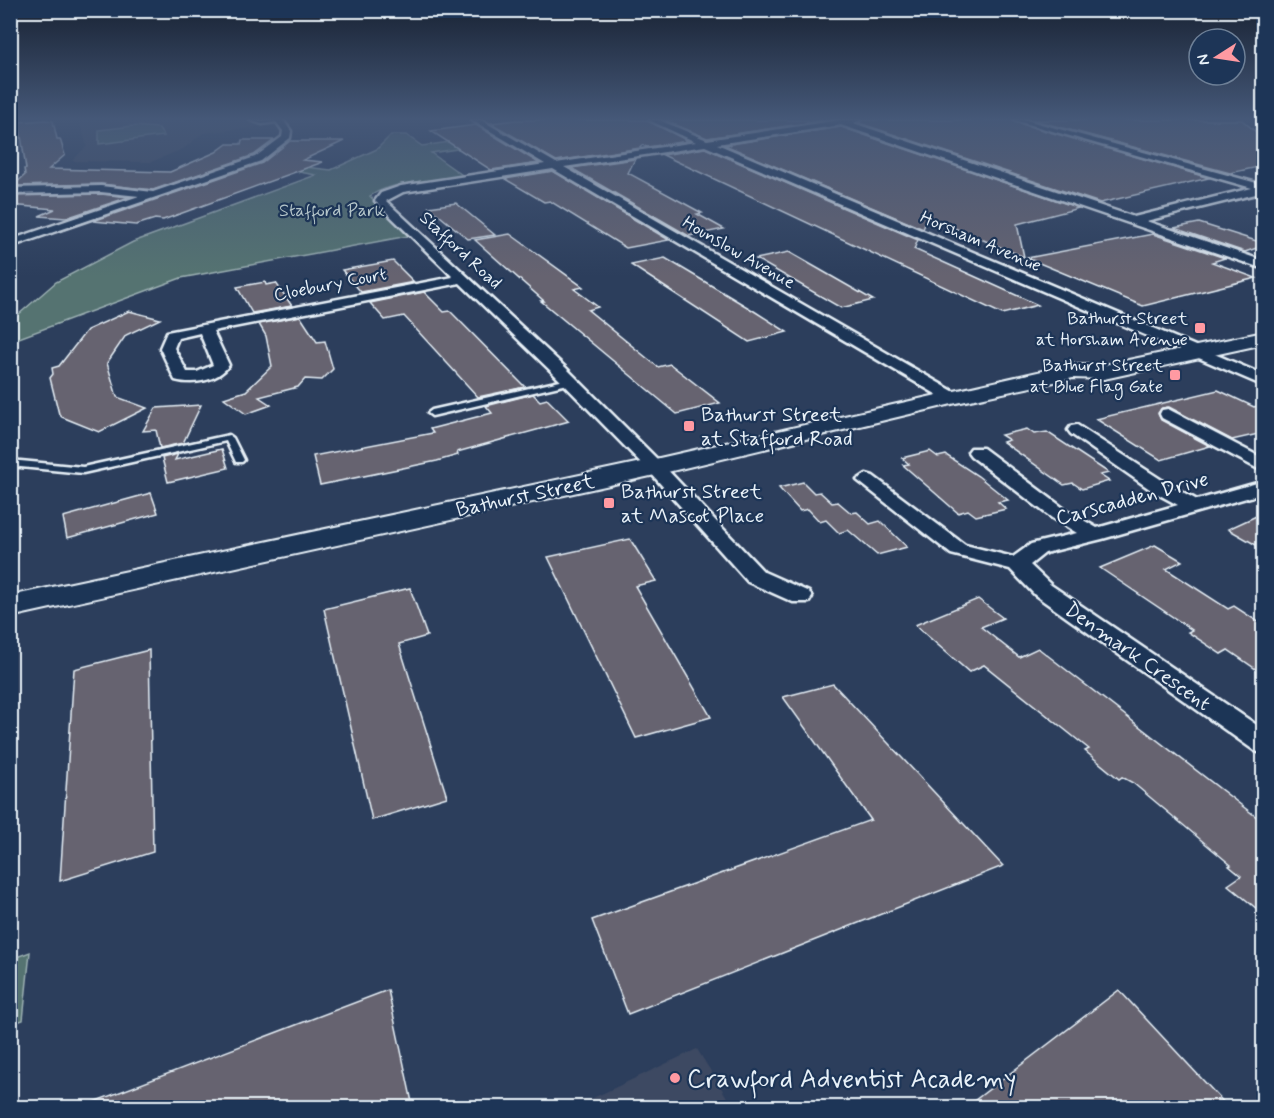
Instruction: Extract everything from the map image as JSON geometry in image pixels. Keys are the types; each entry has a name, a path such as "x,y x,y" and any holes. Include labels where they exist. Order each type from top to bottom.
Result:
{"main road":[{"name":"Bathurst Street","path":"1073,371 1082,359 1263,322"},
{"name":"Bathurst Street","path":"10,607 655,467 1073,371 1104,372 1263,338"}],"street":[{"path":"10,244 221,172"},
{"name":"Stafford Road","path":"514,172 401,189 385,195 380,201 570,381 655,467 756,577 801,597"},
{"name":"Hounslow Avenue","path":"567,172 952,397"},
{"name":"Horsham Avenue","path":"775,172 1263,381"},
{"path":"989,172 1263,265"},
{"path":"1206,172 1263,188"},
{"path":"1134,221 1263,188"},
{"path":"10,191 101,189 156,195"},
{"name":"Cloebury Court","path":"205,328 462,279"},
{"path":"1168,414 1263,467"},
{"path":"1077,430 1161,488 1194,506"},
{"path":"977,452 1059,514 1095,535"},
{"path":"866,480 958,550 1017,564"},
{"name":"Carscadden Drive","path":"1017,564 1038,548 1095,535 1263,487"},
{"name":"Denmark Crescent","path":"1017,564 1043,590 1263,744"}],"lane":[{"path":"432,413 570,381"},
{"path":"10,463 83,470 229,438 239,460"}],"shaded area":[{"name":"Crawford Adventist Academy","path":"697,1049 733,1107 574,1107"}],"green space":[{"name":"Stafford Park","path":"300,172 458,172 465,177 402,184 370,196 408,236 181,278 11,341 11,321 56,282 133,242 316,175"},
{"path":"30,952 23,1020 11,1024 11,959"}],"building":[{"path":"25,172 204,172 153,190 101,184 13,186 25,175"},
{"path":"235,172 295,172 163,220 155,219 136,225 93,221"},
{"path":"555,172 669,240 626,248 550,201 544,202 505,179"},
{"path":"578,172 628,172 702,213 697,214 724,229 689,236"},
{"path":"700,172 761,172 918,240 914,249 1038,305 1002,314"},
{"path":"789,172 974,172 1079,208 1017,224 1024,257 928,217 923,229"},
{"path":"1007,172 1189,172 1209,178 1100,203"},
{"path":"101,194 129,197 66,218 39,216 55,209 10,205 10,196"},
{"path":"456,203 495,235 468,239 429,207"},
{"path":"1199,223 1263,243 1263,246 1245,252 1174,228"},
{"path":"510,234 583,287 574,289 598,307 588,310 658,367 670,364 720,403 677,414 541,301 544,301 475,240"},
{"path":"1153,234 1225,258 1212,262 1256,278 1143,306 1027,258"},
{"path":"789,252 873,300 841,308 756,259"},
{"path":"665,258 787,332 749,342 631,265"},
{"path":"393,261 414,282 361,292 342,270"},
{"path":"265,282 266,285 276,283 292,306 252,313 237,287"},
{"path":"424,292 444,312 450,311 525,387 478,397 404,316 385,320 370,303"},
{"path":"129,311 160,319 126,335 107,363 117,397 147,408 99,432 62,417 59,414 50,378 53,374 52,368 59,366 87,330"},
{"path":"300,316 317,342 325,341 333,369 322,380 305,379 298,387 259,397 271,405 246,414 224,398 246,391 272,366 266,336 259,324"},
{"path":"1218,390 1254,407 1263,404 1263,433 1232,440 1169,407 1162,408 1158,413 1161,420 1210,446 1161,460 1096,419"},
{"path":"533,394 540,401 547,399 569,421 457,452 458,455 437,461 320,485 313,456 433,433 430,429 492,413 486,406"},
{"path":"201,405 183,443 160,448 156,430 143,431 156,408"},
{"path":"1027,429 1034,434 1047,432 1109,473 1100,475 1109,481 1082,489 1073,483 1064,485 1003,442 1009,440 1001,435"},
{"path":"222,449 228,468 168,482 162,458 178,454 175,460"},
{"path":"930,451 938,457 946,455 978,476 1008,500 998,502 1006,509 976,516 968,510 958,513 903,465 909,464 902,458"},
{"path":"803,482 814,493 820,492 832,503 838,502 851,513 857,512 870,524 880,521 907,547 877,555 848,530 839,533 826,520 820,522 808,509 800,511 779,488"},
{"path":"151,493 158,513 67,538 63,517"},
{"path":"1263,513 1263,549 1228,529"},
{"path":"630,539 656,581 635,586 711,717 636,738 548,557"},
{"path":"1155,545 1182,561 1166,569 1228,609 1234,606 1263,625 1263,674 1228,650 1221,654 1188,632 1192,630 1100,568"},
{"path":"410,588 427,636 399,644 447,797 372,820 324,609"},
{"path":"978,599 1003,618 981,627 1019,657 1038,648 1263,822 1263,914 1228,885 1241,876 1229,866 1231,865 1133,783 1122,777 1119,779 1085,751 1089,749 984,665 969,672 915,625"},
{"path":"149,650 153,852 60,881 74,669"},
{"path":"833,684 1003,866 628,1014 592,920 871,820 783,697"},
{"path":"388,990 413,1107 83,1106"},
{"path":"1119,990 1228,1107 966,1107"}],"place":[{"name":"Bathurst Street at Horsham Avenue","path":"1200,328"},
{"name":"Bathurst Street at Blue Flag Gate","path":"1175,375"},
{"name":"Bathurst Street at Stafford Road","path":"689,426"},
{"name":"Bathurst Street at Mascot Place","path":"609,503"},
{"name":"Crawford Adventist Academy","path":"675,1078"}]}
